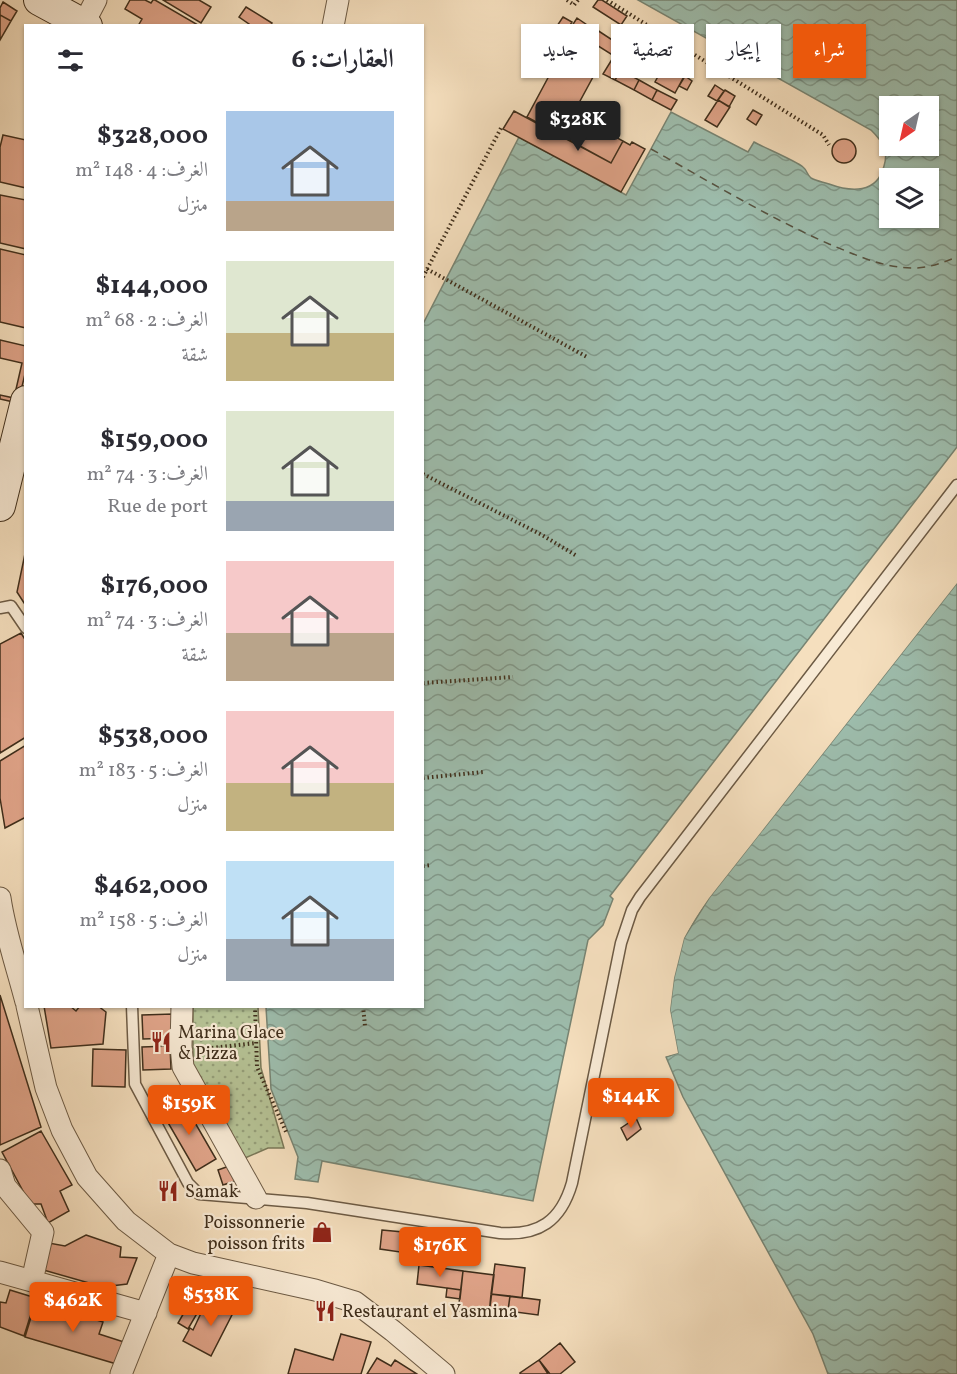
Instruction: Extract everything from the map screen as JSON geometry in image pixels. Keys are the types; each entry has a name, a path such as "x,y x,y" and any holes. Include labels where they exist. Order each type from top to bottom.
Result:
{"street":[{"path":"39,0 89,16"},
{"path":"333,24 338,0"},
{"path":"0,506 24,409"},
{"path":"0,898 2,920 11,943 24,994"},
{"path":"27,1008 46,1088 62,1130 87,1178 126,1221 169,1254 194,1263 315,1290 355,1302 393,1330 444,1374"},
{"path":"182,1008 183,1067 256,1198"},
{"path":"2,1180 43,1232 32,1281"},
{"path":"121,1374 169,1254"},
{"path":"0,1272 146,1313"}],"lane":[{"path":"132,1008 135,1084 188,1183 199,1194 212,1197 307,1203 500,1233 532,1232 547,1224 559,1213 568,1199 618,957 632,910 957,485"},
{"path":"0,608 11,606 24,625"}],"path":[{"path":"567,0 574,5 578,0"},
{"path":"607,0 823,135 829,145"},
{"path":"424,275 501,128"},
{"path":"427,269 587,357"},
{"path":"424,475 542,535 577,556"},
{"path":"424,683 513,677"},
{"path":"424,778 483,772"},
{"path":"424,866 431,866"},
{"path":"255,1008 257,1068 287,1134"},
{"path":"363,1008 365,1026"},
{"path":"181,1046 198,1050 256,1043"}],"shaded area":[{"path":"193,1008 258,1008 261,1068 284,1148 268,1148 245,1158 193,1066"}],"water":[{"path":"638,0 957,0 957,447 610,896 613,899 603,925 588,940 533,1201 322,1161 318,1182 295,1179 298,1157 271,1089 266,1008 424,1008 424,322 519,137 626,195 671,112 748,152 754,142 799,164 813,179 837,187 862,188 876,182 879,178 879,228 939,228 939,168 883,168 886,156 939,156 939,96 879,96 879,140 871,130 778,78 781,78 781,24 706,24 706,38 694,31 694,24 681,24"},
{"path":"957,583 957,1374 828,1374 813,1334 683,1097 666,1057 678,1053 670,1010 674,978 684,938 709,898"}],"pier":[{"path":"957,580 957,583 695,918 684,938 674,978 670,1010 678,1053 663,1057 664,1054 675,1051 667,1010 671,978 681,937 693,917 707,896"}],"building":[{"path":"130,0 145,0 151,3 155,0 196,24 139,24 142,19 125,9"},
{"path":"163,0 199,0 211,7 201,23"},
{"path":"598,0 602,0 627,16 619,24 593,7"},
{"path":"3,2 17,11 11,21 0,15"},
{"path":"246,7 272,23 249,24 239,17"},
{"path":"0,15 11,21 0,40"},
{"path":"563,17 572,22 571,24 558,24"},
{"path":"577,18 586,24 573,24"},
{"path":"599,31 611,39 611,54 599,47"},
{"path":"611,61 611,78 603,74"},
{"path":"548,78 592,78 573,114 623,141 611,163 527,117"},
{"path":"616,78 635,78 639,80 634,90 615,80"},
{"path":"657,78 683,78 675,93 655,82"},
{"path":"684,78 692,81 687,90 679,86"},
{"path":"639,80 657,90 652,100 634,90"},
{"path":"715,85 724,91 717,101 708,96"},
{"path":"657,90 677,100 671,110 652,100"},
{"path":"725,90 735,96 729,107 718,100"},
{"path":"718,100 730,107 717,127 705,120"},
{"path":"753,110 762,115 756,125 747,119"},
{"path":"514,111 611,163 623,141 630,145 632,142 645,149 621,192 503,129"},
{"path":"3,135 24,140 24,188 0,182 0,147"},
{"path":"844,139 853,142 856,151 853,160 844,163 835,160 832,151 835,142"},
{"path":"0,195 24,200 24,249 0,243"},
{"path":"0,249 24,255 24,328 0,322"},
{"path":"0,340 24,346 24,378 18,403 0,399 0,395 14,398 22,363 0,358"},
{"path":"24,559 24,603 17,592"},
{"path":"21,633 24,638 24,738 0,753 0,644"},
{"path":"24,746 24,818 5,828 0,798 0,761"},
{"path":"0,995 41,1127 0,1145"},
{"path":"44,1008 72,1008 76,1011 78,1008 101,1008 106,1012 103,1044 51,1048"},
{"path":"173,1014 174,1038 143,1039 142,1015"},
{"path":"170,1046 171,1069 143,1070 142,1047"},
{"path":"93,1049 126,1050 125,1087 92,1086"},
{"path":"183,1102 216,1159 196,1171 163,1114"},
{"path":"636,1118 641,1129 627,1140 621,1128"},
{"path":"41,1131 72,1185 60,1191 69,1211 48,1223 41,1204 30,1204 2,1152"},
{"path":"232,1165 238,1180 223,1185 218,1170"},
{"path":"382,1230 403,1232 400,1252 380,1249"},
{"path":"86,1235 121,1247 120,1257 137,1258 127,1284 103,1287 40,1269 49,1243 65,1246"},
{"path":"402,1238 423,1240 421,1254 400,1252"},
{"path":"495,1264 525,1268 522,1298 491,1294"},
{"path":"419,1265 463,1271 461,1290 417,1284"},
{"path":"463,1271 494,1275 489,1315 458,1311"},
{"path":"447,1288 461,1290 460,1299 446,1297"},
{"path":"10,1290 36,1298 24,1336 0,1327 0,1302 6,1303"},
{"path":"491,1294 510,1296 507,1317 489,1315"},
{"path":"510,1296 540,1300 538,1315 508,1311"},
{"path":"221,1297 237,1305 211,1356 183,1341 190,1328 193,1330 203,1309 212,1314"},
{"path":"36,1301 103,1322 99,1334 127,1343 120,1365 25,1337"},
{"path":"189,1304 199,1310 188,1329 178,1323"},
{"path":"341,1334 371,1342 361,1374 288,1374 295,1349 333,1360"},
{"path":"560,1343 575,1362 560,1374 550,1374 539,1360"},
{"path":"377,1358 391,1366 395,1360 417,1374 367,1374"},
{"path":"539,1360 548,1374 520,1374 520,1373"}],"ferry route":[{"path":"651,149 784,222 829,244 870,260 891,266 913,268 930,266 957,257"}],"place":[{"name":"Marina Glace & Pizza","path":"161,1042"},
{"name":"Samak","path":"168,1191"},
{"name":"Poissonnerie poisson frits","path":"322,1232"},
{"name":"Restaurant el Yasmina","path":"325,1311"}]}
